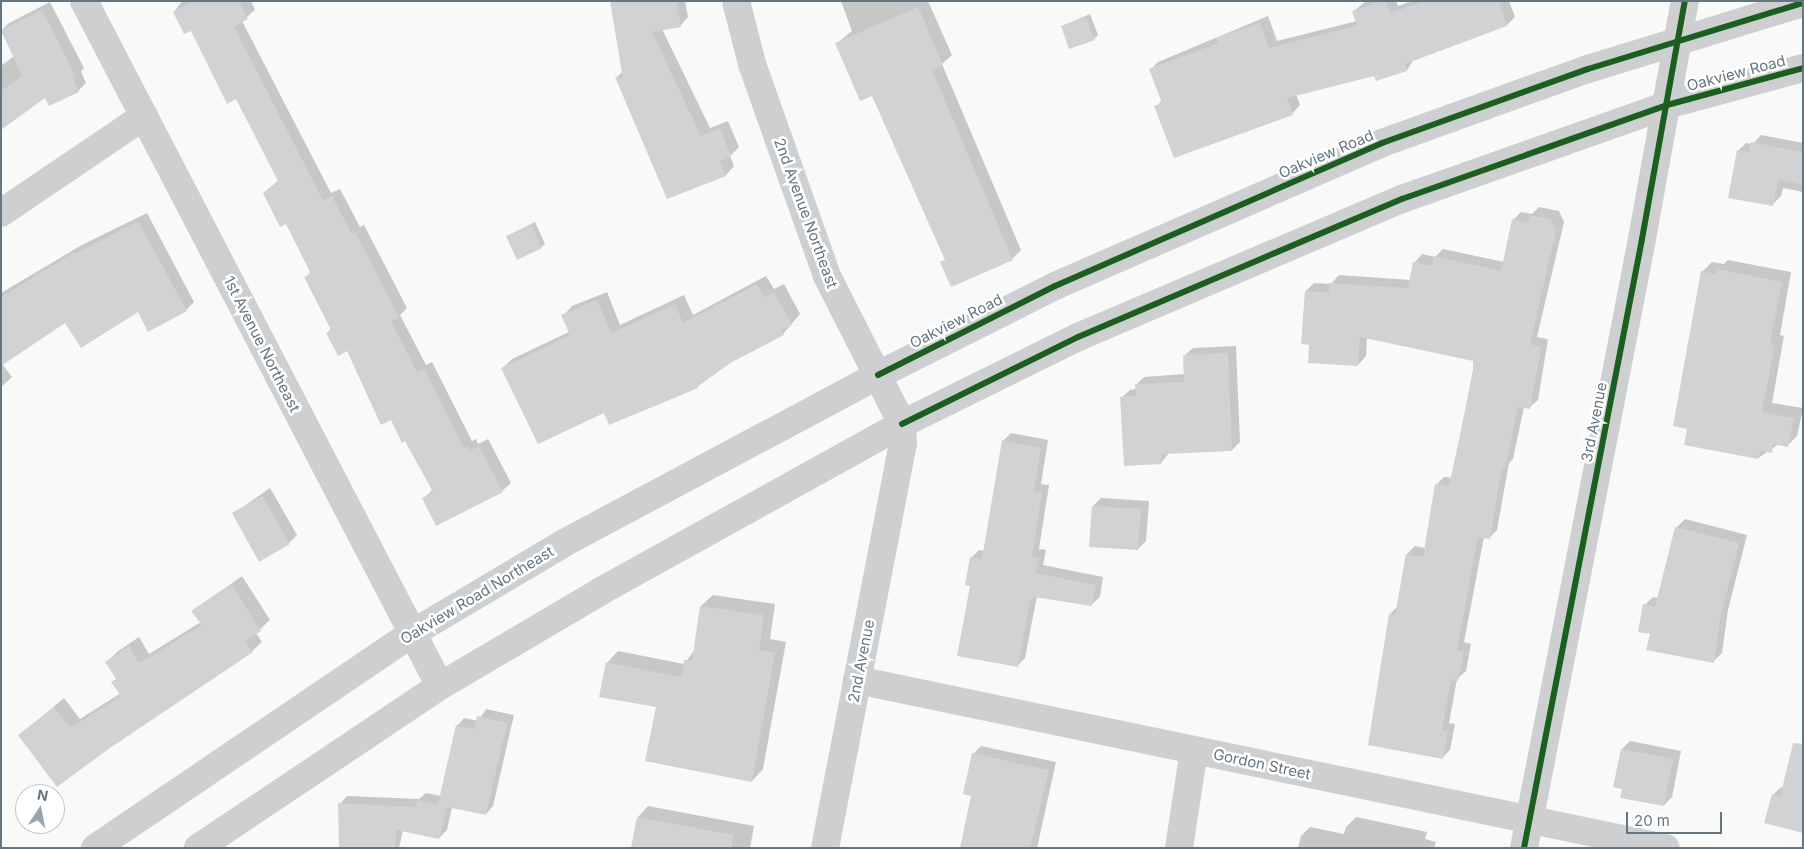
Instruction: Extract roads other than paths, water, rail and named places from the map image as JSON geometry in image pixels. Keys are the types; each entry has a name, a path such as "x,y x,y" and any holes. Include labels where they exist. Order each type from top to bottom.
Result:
{"street":[{"name":"1st Avenue Northeast","path":"84,1 411,634 440,686"},
{"name":"2nd Avenue Northeast","path":"736,1 752,64 827,276 902,424 903,443 897,473"},
{"name":"3rd Avenue","path":"1524,848 1667,105 1685,1"},
{"name":"Oakview Road","path":"878,375 1055,286 1382,143 1588,69 1678,40 1803,4"},
{"name":"Oakview Road","path":"902,424 1078,337 1402,199 1667,105 1803,68"},
{"path":"1,213 144,116"},
{"name":"Oakview Road Northeast","path":"99,847 411,634 564,543 878,375"},
{"path":"198,848 440,686 600,591 902,424"},
{"name":"2nd Avenue","path":"825,848 897,473"},
{"name":"Gordon Street","path":"857,680 1666,848"},
{"path":"1180,848 1194,750"}]}
